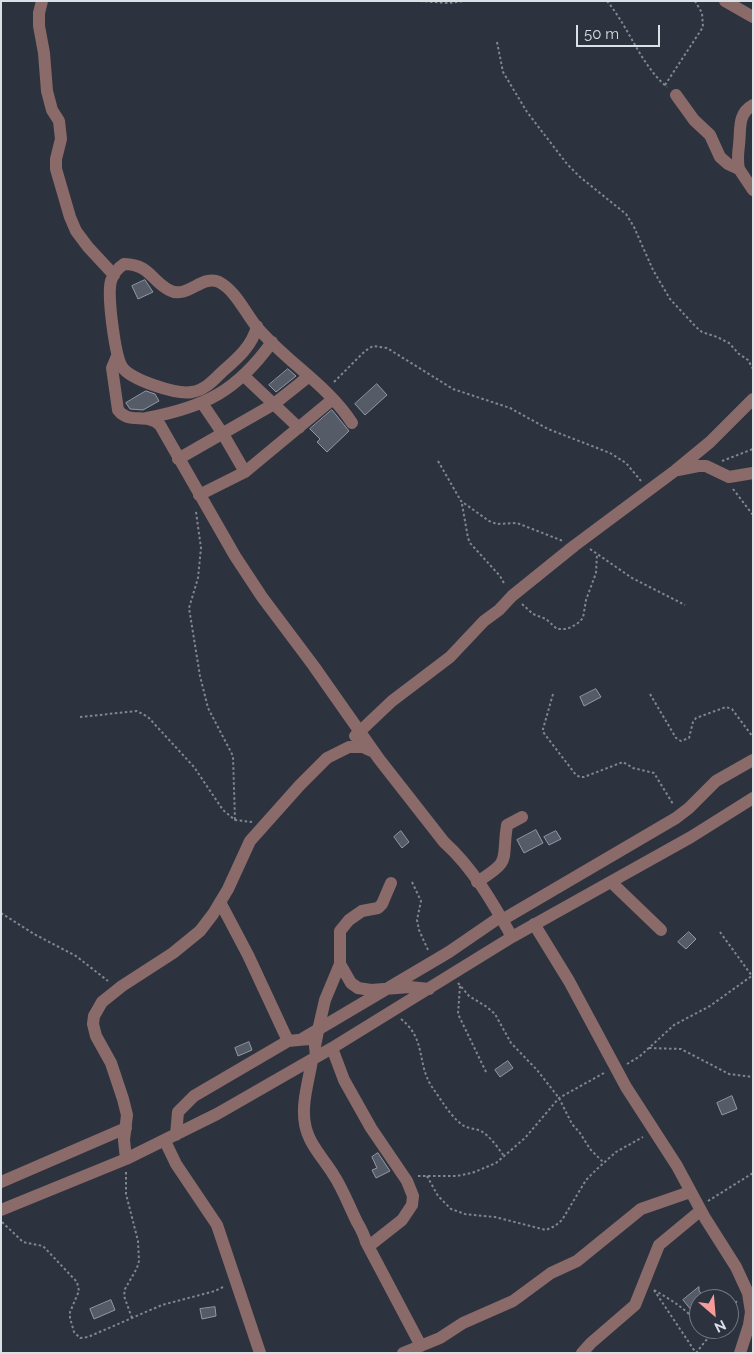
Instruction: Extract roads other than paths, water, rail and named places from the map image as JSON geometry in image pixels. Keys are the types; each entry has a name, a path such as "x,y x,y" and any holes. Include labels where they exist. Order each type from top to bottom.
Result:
{"street":[{"path":"42,1 39,13 39,26 44,53 47,91 52,110 59,121 61,139 56,159 56,169 70,217 76,230 88,247 114,275"},
{"path":"724,1 753,17"},
{"path":"676,95 694,120 708,133 723,161 739,169"},
{"path":"753,105 746,110 739,124 737,158 739,169 753,190"},
{"path":"257,326 255,334 247,347 233,363 207,386 194,392 182,393 133,378 123,369 118,356 109,302 111,281 119,267 124,264 139,266 148,271 168,290 176,292 185,292 214,280 220,283 232,294 272,342 345,412 352,424"},
{"path":"118,356 112,368 118,410 126,418 147,418 185,410 202,403 244,376 272,342"},
{"path":"244,376 299,428"},
{"path":"178,459 274,404 308,377"},
{"path":"200,496 245,472 299,428 329,395"},
{"path":"347,748 352,740 392,701 450,657 484,621 512,596 577,544 676,470 710,442 753,399"},
{"path":"202,403 245,472"},
{"path":"147,418 160,425 234,556 262,597 313,665 374,752 444,842 455,852 478,882 512,937"},
{"path":"676,470 703,466 729,476 753,473"},
{"path":"123,1160 127,1115 118,1081 111,1063 96,1036 93,1024 94,1016 102,1002 122,986 173,953 200,930 220,902 250,842 267,821 327,758 347,748 356,746 374,752"},
{"path":"260,1353 217,1225 176,1164 170,1138 178,1112 194,1096 288,1041 317,1036 385,990 501,918 607,860 680,815 710,785 753,760"},
{"path":"1,1210 123,1160 170,1138 271,1084 429,988 456,980 512,937 691,837 753,798"},
{"path":"478,882 500,867 505,858 507,826 522,817"},
{"path":"611,882 661,930"},
{"path":"391,883 378,908 362,911 343,926 340,931 340,964 325,1000 317,1036 304,1108 305,1124 312,1143 343,1190 369,1246 421,1346"},
{"path":"220,902 248,955 288,1041"},
{"path":"534,924 569,981 615,1068 680,1171 699,1208 732,1260 749,1297 751,1312 740,1353"},
{"path":"340,964 351,983 358,988 385,990 410,987 429,988"},
{"path":"332,1048 344,1080 371,1128 403,1176 413,1196 410,1209 402,1220 369,1246"},
{"path":"1,1182 126,1128"},
{"path":"403,1353 446,1335 468,1321 512,1300 551,1273 574,1263 641,1209 690,1192"},
{"path":"582,1353 590,1343 635,1305 650,1284 659,1245 699,1208"}]}
